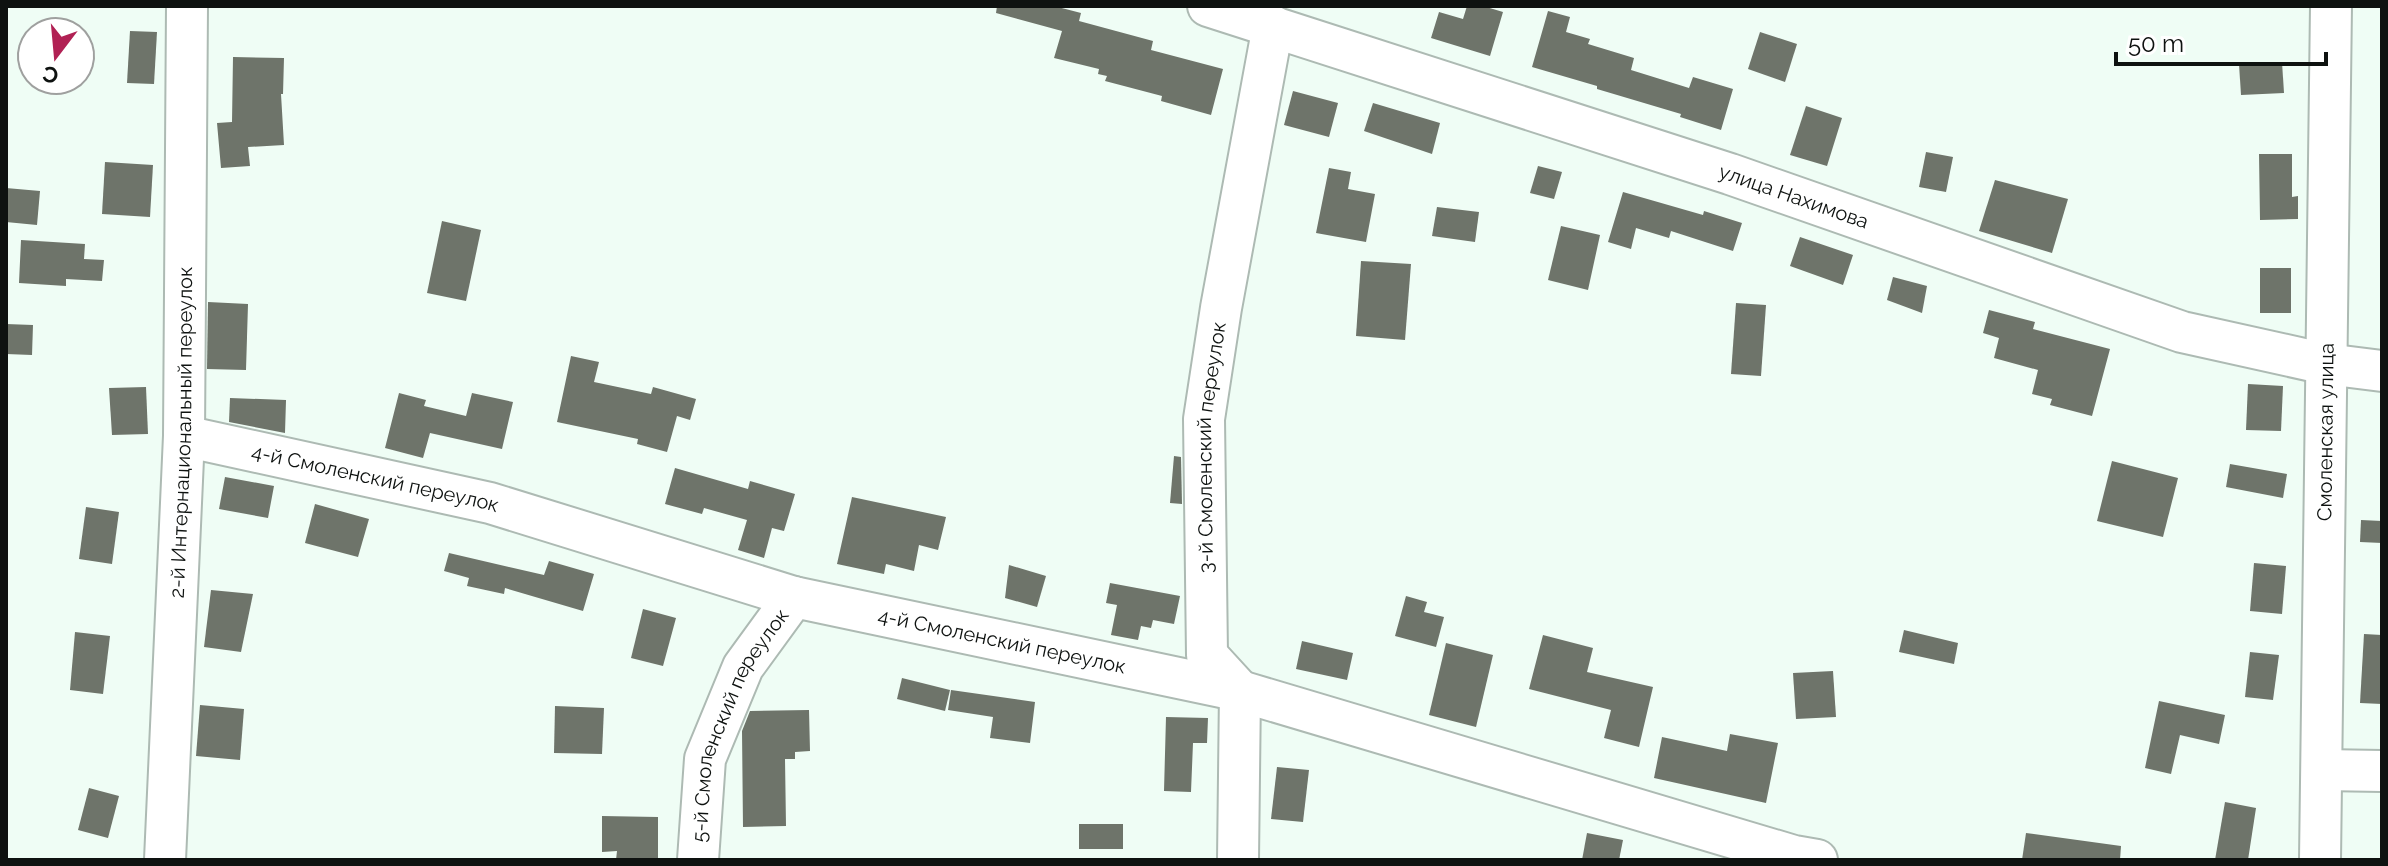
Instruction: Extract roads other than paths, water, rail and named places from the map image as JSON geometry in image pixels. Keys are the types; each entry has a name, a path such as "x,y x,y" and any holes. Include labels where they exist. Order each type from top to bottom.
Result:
{"street":[{"name":"2-й Интернациональный переулок","path":"165,860 184,436 187,6"},
{"name":"улица Нахимова","path":"1208,6 1730,174 2182,332 2326,364 2382,371"},
{"name":"Смоленская улица","path":"2320,860 2331,6"},
{"name":"3-й Смоленский переулок","path":"1240,691 1207,655 1204,419 1221,308 1273,26"},
{"name":"4-й Смоленский переулок","path":"184,436 490,503 794,597 1240,691 1802,859"},
{"name":"5-й Смоленский переулок","path":"698,860 705,759 743,667 794,597"},
{"path":"1238,860 1240,691"},
{"path":"2323,770 2382,771"}]}
